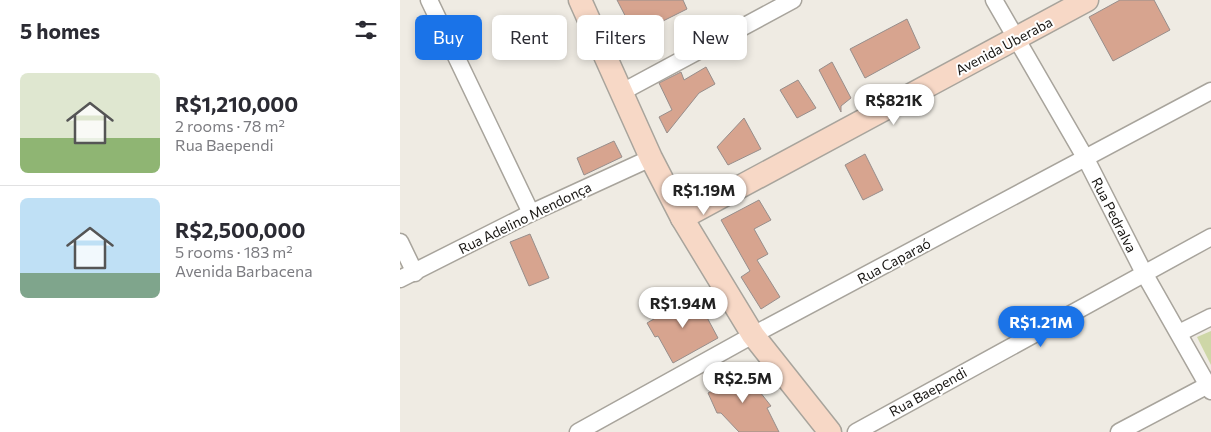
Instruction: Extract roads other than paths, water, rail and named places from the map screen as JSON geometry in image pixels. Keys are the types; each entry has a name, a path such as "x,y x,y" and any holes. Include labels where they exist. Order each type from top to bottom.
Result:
{"main road":[{"path":"580,0 651,158 682,218 753,335 830,432"},
{"name":"Avenida Uberaba","path":"682,218 1017,40 1087,0"}],"street":[{"path":"429,0 531,213"},
{"path":"622,92 794,0"},
{"name":"Rua Pedralva","path":"994,0 1086,160 1144,273 1209,388"},
{"name":"Rua Caparaó","path":"578,432 753,335 1211,92"},
{"name":"Rua Adelino Mendonça","path":"408,276 531,213 651,158"},
{"name":"Rua Baependi","path":"856,432 1211,237"},
{"path":"400,242 408,276"},
{"path":"1179,333 1211,317"},
{"path":"1120,432 1209,388"}]}
